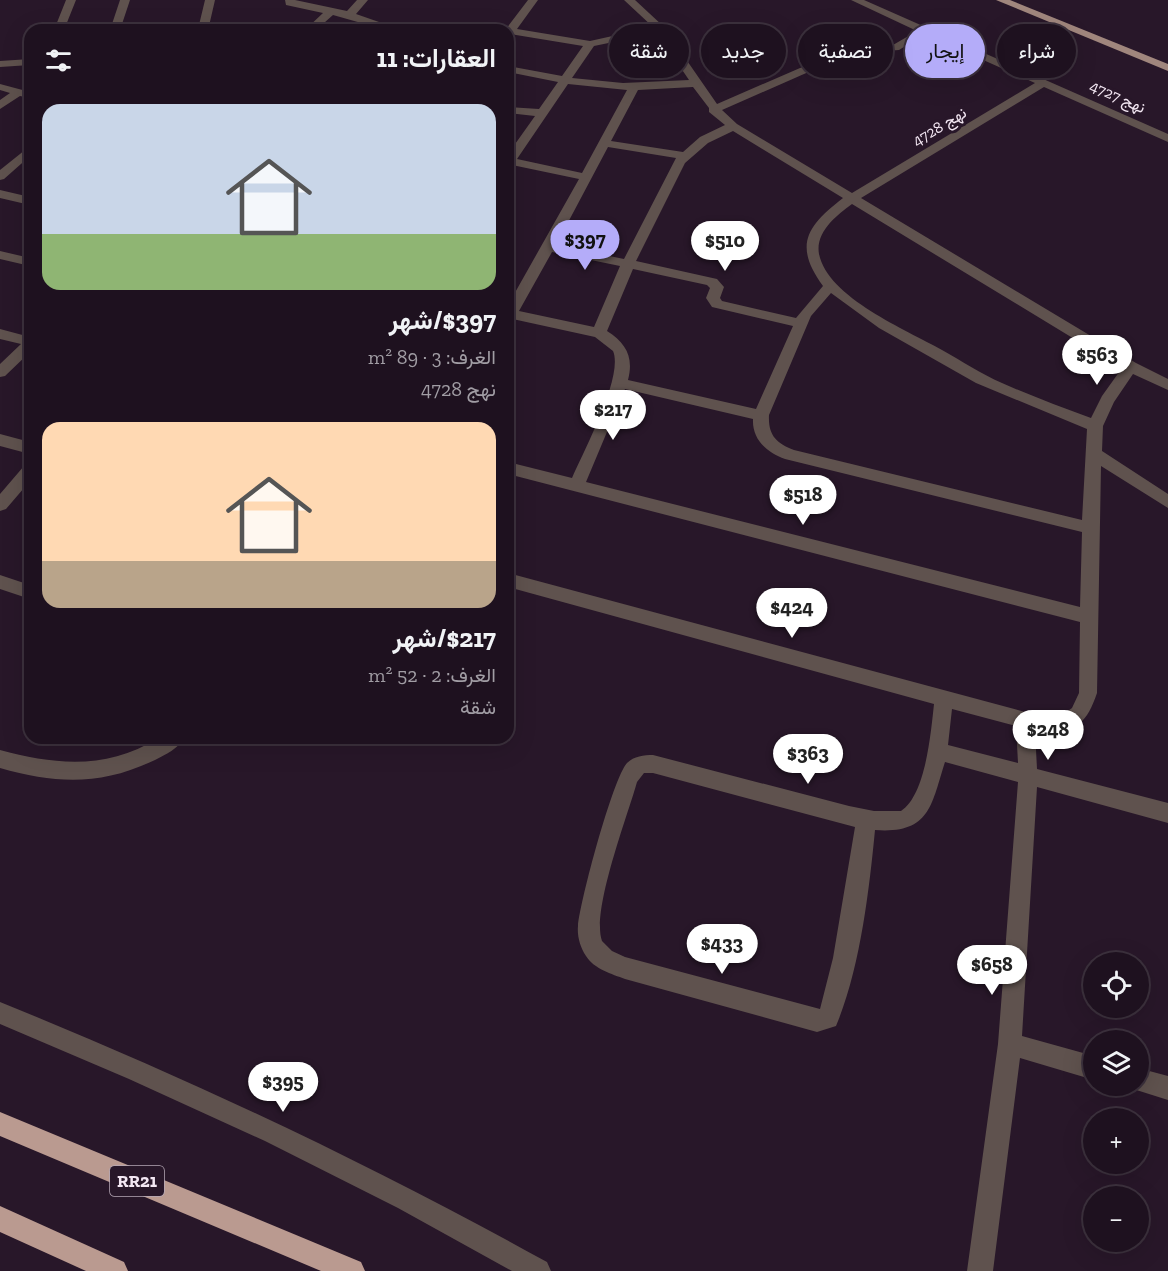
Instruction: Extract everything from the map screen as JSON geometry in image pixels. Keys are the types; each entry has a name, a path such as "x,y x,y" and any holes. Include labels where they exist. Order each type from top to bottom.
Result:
{"highway":[{"name":"RR21","path":"1,1124 352,1271"},
{"path":"8,1226 116,1271"}],"main road":[{"path":"1001,0 1168,68"}],"street":[{"path":"61,24 71,0"},
{"path":"117,24 124,0"},
{"path":"204,24 210,0"},
{"path":"290,0 293,5 349,15 372,24"},
{"path":"349,15 363,0"},
{"path":"512,24 533,0"},
{"path":"629,0 639,6 656,24"},
{"name":"نهج 4727","path":"856,0 911,24"},
{"path":"317,24 330,12"},
{"path":"514,32 590,44 609,40"},
{"path":"713,110 834,57 858,50 895,48 905,42"},
{"path":"514,155 590,44"},
{"name":"نهج 4727","path":"985,56 1168,138"},
{"path":"0,64 24,62"},
{"path":"514,70 633,89 695,83"},
{"path":"689,74 713,110 733,126 850,199 1131,367 1168,385"},
{"name":"نهج 4728","path":"830,286 813,260 813,240 825,219 850,199 1045,82"},
{"path":"0,87 24,93"},
{"path":"514,306 549,247 633,89"},
{"path":"0,106 24,93"},
{"path":"514,110 544,113"},
{"path":"599,333 628,264 671,175 684,156 704,140 733,126"},
{"path":"603,143 684,156"},
{"path":"0,176 24,155"},
{"path":"514,163 586,177"},
{"path":"0,194 24,200"},
{"path":"549,247 712,282 717,286 713,298 717,304 800,323"},
{"path":"0,255 24,261"},
{"path":"1090,528 791,455 774,449 765,441 760,425 761,415 800,323 813,303 830,286 875,319 974,375 1095,426"},
{"path":"514,314 599,333 621,351 624,360 620,383 576,487"},
{"path":"0,334 24,341"},
{"path":"0,372 24,349"},
{"path":"514,581 1025,720 1056,723 1073,720 1083,711 1088,693 1090,528 1095,426 1107,400 1131,367"},
{"path":"620,383 761,415"},
{"path":"0,440 24,446"},
{"path":"1093,453 1168,502"},
{"path":"514,470 1089,617"},
{"path":"0,505 24,477"},
{"path":"0,582 24,590"},
{"path":"866,820 860,876 843,968 836,999 828,1018 817,1021 636,971 605,960 594,950 588,936 596,891 633,769 642,764 653,764 866,820 882,823 900,822 911,818 919,810 938,751 944,699"},
{"path":"980,1271 1010,1044 1028,775 1025,720"},
{"path":"0,759 48,771 81,773 110,770 141,758 164,744"},
{"path":"938,751 1168,813"},
{"path":"0,1013 222,1107 441,1216 538,1271"},
{"path":"1010,1044 1083,1065"},
{"path":"1149,1083 1168,1088"}]}
